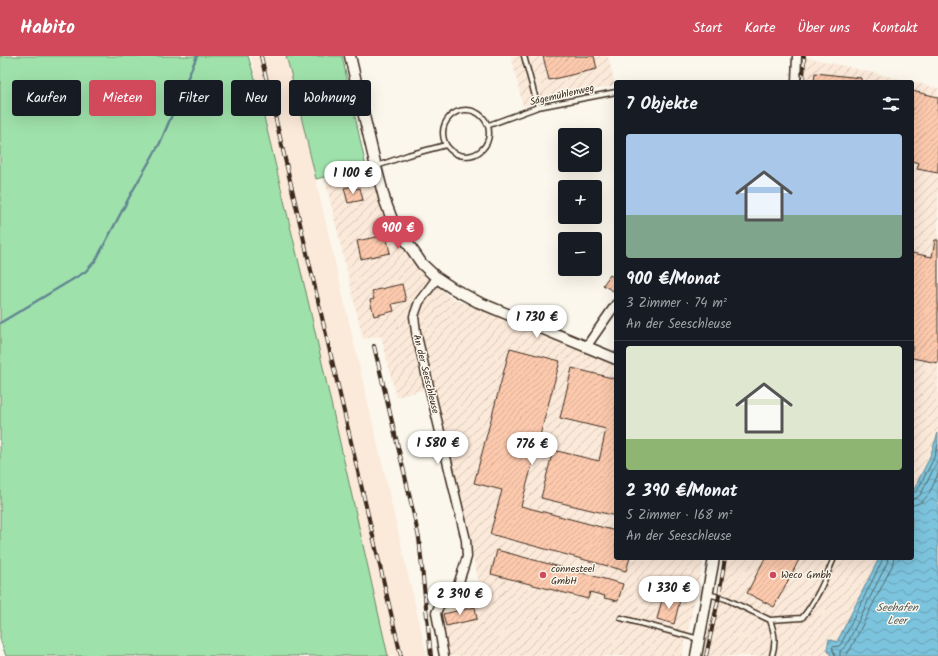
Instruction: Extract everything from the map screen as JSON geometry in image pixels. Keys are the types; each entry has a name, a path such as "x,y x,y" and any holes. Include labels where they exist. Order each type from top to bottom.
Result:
{"street":[{"path":"350,56 385,201 394,222 422,264 437,278 478,302 614,358"},
{"path":"796,80 797,56"},
{"name":"An der Seeschleuse","path":"437,278 419,302 414,316 416,332 466,540 467,557 456,591 439,606 436,613 444,656"},
{"path":"586,347 614,307"},
{"path":"697,656 714,560"}],"lane":[{"path":"524,56 538,107"},
{"name":"Sägemühlenweg","path":"489,125 538,107 614,92"},
{"path":"462,110 473,110 482,115 489,125 490,138 485,148 476,155 465,157 457,155 450,151 443,137 443,130 446,121 451,115 462,110"},
{"path":"376,167 408,155 446,145"},
{"path":"708,594 726,598 770,620 802,618 810,608 821,588 833,560"},
{"path":"621,618 700,639"},
{"path":"770,620 775,633 775,648 772,656"}],"shaded area":[{"path":"251,56 286,56 292,80 289,80 289,116 301,116 427,656 388,656 265,116 281,116 281,80 256,80"},
{"path":"511,56 608,56 614,85 523,106"},
{"path":"801,56 904,80 800,80"},
{"path":"914,82 938,88 938,433 929,459 914,489"},
{"path":"370,170 385,216 409,258 452,299 586,347 614,365 614,560 704,560 682,656 440,656 432,613 483,600 434,387 396,397 381,336 363,339 325,179"},
{"path":"724,560 878,560 837,642 829,640 831,656 703,656"}],"green space":[{"path":"0,56 248,56 255,80 231,80 231,116 264,116 309,305 388,656 6,656 0,639"},
{"path":"286,56 342,56 347,80 292,80"},
{"path":"301,116 355,116 366,167 316,179"}],"water":[{"name":"Seehafen Leer","path":"938,433 938,656 831,656 827,649 829,639 837,642 878,560 914,560 914,489 929,459"}],"building":[{"path":"543,56 594,56 597,69 549,80"},
{"path":"815,73 861,78 861,80 814,80"},
{"path":"914,91 938,97 938,173 917,169 919,163 914,162"},
{"path":"353,186 354,189 360,188 363,200 348,203 344,188"},
{"path":"386,235 390,253 361,259 357,241"},
{"path":"935,240 938,240 938,363 914,358 914,253 932,257"},
{"path":"610,275 614,278 613,291 603,285"},
{"path":"402,284 406,301 392,304 394,311 374,316 370,300 374,299 372,291"},
{"path":"510,348 560,361 521,506 614,530 614,560 629,560 626,571 490,534 502,490 474,483"},
{"path":"572,368 614,378 614,516 541,498 553,450 599,461 606,429 560,418"},
{"name":"connesteel GmbH","path":"497,550 623,584 618,601 604,598 605,596 590,592 588,599 491,574"},
{"name":"Weco Gmbh","path":"764,560 799,560 774,607 747,593"},
{"path":"663,596 680,600 674,624 657,619"},
{"path":"475,607 477,619 446,626 443,614"}],"waterway":[{"path":"0,323 85,272 96,260 160,143 197,56"}],"railway":[{"path":"261,56 401,656"},
{"path":"803,80 804,56"},
{"path":"374,346 404,472"},
{"path":"403,467 419,538 431,656"},
{"path":"706,656 719,596 725,560"}],"place":[{"name":"connesteel GmbH","path":"543,575"},
{"name":"Weco Gmbh","path":"773,575"}]}
